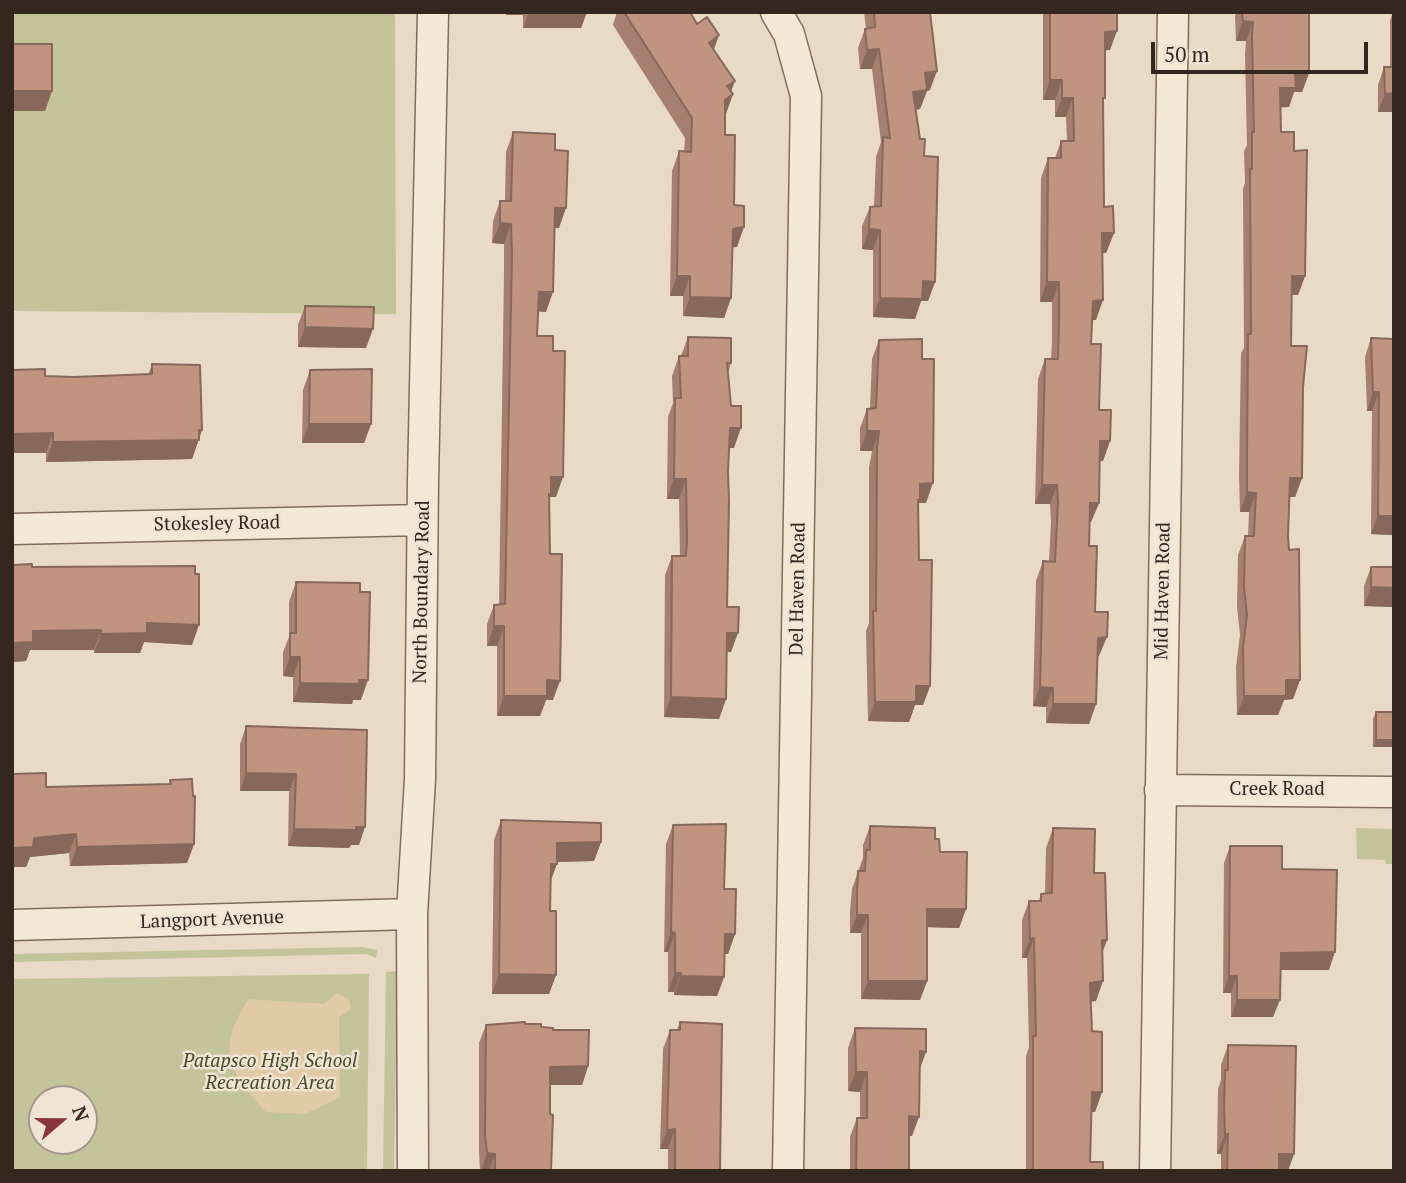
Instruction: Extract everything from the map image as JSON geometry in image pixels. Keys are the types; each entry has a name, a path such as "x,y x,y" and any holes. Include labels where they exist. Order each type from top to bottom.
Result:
{"street":[{"name":"North Boundary Road","path":"413,1171 412,914 420,779 422,520 433,12"},
{"name":"Del Haven Road","path":"776,12 789,34 807,108 788,1171"},
{"name":"Mid Haven Road","path":"1155,1171 1173,12"},
{"name":"Stokesley Road","path":"12,529 422,520"},
{"name":"Creek Road","path":"1160,790 1394,792"},
{"name":"Langport Avenue","path":"12,925 412,914"}],"green space":[{"path":"12,12 395,12 396,314 12,311"},
{"path":"1356,828 1394,829 1394,864 1386,864 1385,860 1357,859"},
{"path":"363,947 377,950 376,958 367,954 12,962 12,954"},
{"path":"398,971 394,1171 383,1171 386,972"},
{"name":"Patapsco High School Recreation Area","path":"369,974 367,1171 12,1171 12,979"}],"sand":[{"path":"337,993 349,999 351,1009 339,1017 340,1097 305,1114 266,1112 235,1072 231,1059 232,1032 238,1016 249,999 324,1004"}],"building":[{"path":"624,12 690,12 697,24 707,17 719,35 709,43 735,81 727,86 733,94 725,100 725,135 735,135 734,205 744,206 744,227 733,229 731,298 690,297 690,276 677,276 679,151 691,152 692,118"},
{"path":"874,12 930,12 937,71 925,73 927,90 913,92 920,139 925,139 924,156 938,157 935,282 923,281 922,299 880,298 880,230 869,229 870,207 881,206 883,137 890,138 879,49 867,50 865,29 875,27"},
{"path":"1050,12 1117,12 1117,31 1105,32 1103,98 1104,207 1113,206 1114,233 1102,233 1103,300 1093,301 1091,344 1101,344 1099,410 1111,410 1110,441 1100,441 1099,503 1090,503 1089,546 1097,546 1095,612 1108,612 1107,637 1098,638 1096,704 1053,704 1053,688 1040,687 1043,561 1055,562 1058,502 1057,485 1042,485 1045,359 1058,359 1059,321 1059,282 1047,282 1048,158 1061,158 1061,141 1074,141 1073,98 1062,98 1062,80 1050,80"},
{"path":"1242,12 1309,12 1309,73 1295,73 1296,88 1280,88 1281,132 1294,132 1294,151 1307,150 1305,276 1292,276 1291,346 1307,346 1303,387 1302,478 1290,478 1288,536 1289,550 1299,549 1300,680 1286,680 1286,696 1244,696 1243,647 1247,615 1244,587 1245,536 1254,536 1256,493 1247,492 1248,334 1251,334 1250,169 1254,132 1253,22 1243,21"},
{"path":"12,44 52,44 52,91 12,91"},
{"path":"1384,67 1394,67 1394,93 1385,94"},
{"path":"513,132 555,134 555,150 568,151 566,208 555,208 553,292 539,292 537,336 553,336 553,351 565,351 563,477 551,477 549,494 550,554 562,554 560,681 547,680 547,696 504,696 504,626 494,626 494,605 505,604 512,254 511,224 500,223 500,201 511,201"},
{"path":"305,306 374,307 373,329 305,327"},
{"path":"688,337 731,338 731,363 727,363 731,406 741,406 741,428 730,428 727,607 739,607 738,633 727,633 726,699 671,697 672,556 686,556 687,539 686,479 674,479 675,398 681,398 679,356 688,356"},
{"path":"1371,338 1394,339 1394,516 1378,516 1379,392 1373,392"},
{"path":"922,339 922,359 934,359 933,483 920,484 918,500 919,560 932,560 930,686 916,686 916,702 875,702 873,611 876,611 879,431 867,431 867,409 876,408 879,340"},
{"path":"152,364 200,365 202,430 199,430 199,440 53,442 53,433 12,434 12,370 45,369 45,376 74,377 152,374"},
{"path":"372,369 371,424 309,424 310,370"},
{"path":"32,564 32,567 195,566 195,574 199,574 199,625 147,623 147,633 101,634 101,630 33,631 33,642 12,643 12,565"},
{"path":"1371,567 1394,567 1394,588 1371,587"},
{"path":"296,582 360,583 360,592 370,592 368,680 359,680 359,684 300,683 300,657 290,657 290,633 296,633"},
{"path":"1376,712 1394,712 1394,740 1376,740"},
{"path":"246,726 367,730 365,827 356,827 356,830 294,829 296,774 246,773"},
{"path":"46,773 46,787 171,784 170,780 192,779 195,796 194,844 77,847 76,834 34,838 33,847 12,848 12,774"},
{"path":"501,820 601,823 601,842 557,843 557,864 551,864 550,911 556,911 556,975 499,974"},
{"path":"726,824 724,889 736,889 735,934 725,934 724,977 681,976 681,973 675,973 675,933 671,932 673,825"},
{"path":"870,826 935,828 935,839 939,839 940,852 967,852 966,909 927,909 927,981 868,981 868,915 857,915 857,893 858,871 865,871 866,850 870,850"},
{"path":"1053,828 1095,829 1094,873 1105,873 1107,940 1102,940 1103,981 1090,983 1092,1031 1102,1032 1102,1092 1092,1092 1090,1162 1103,1162 1103,1171 1033,1171 1033,1036 1036,1036 1034,938 1030,939 1029,901 1041,901 1041,894 1052,893"},
{"path":"1230,846 1282,846 1282,869 1337,870 1335,952 1281,953 1280,1000 1237,1000 1237,976 1229,976"},
{"path":"525,1022 541,1024 541,1027 553,1030 589,1030 588,1066 550,1067 550,1114 553,1115 551,1171 495,1171 495,1154 487,1153 485,1134 486,1025"},
{"path":"680,1022 722,1024 720,1171 675,1171 675,1129 667,1130 670,1030 680,1030"},
{"path":"855,1028 926,1029 926,1052 920,1051 919,1117 909,1116 909,1171 856,1171 857,1118 867,1118 867,1072 856,1072"},
{"path":"1228,1045 1296,1046 1294,1154 1279,1154 1279,1171 1227,1171 1228,1134 1225,1134 1224,1108"}]}
